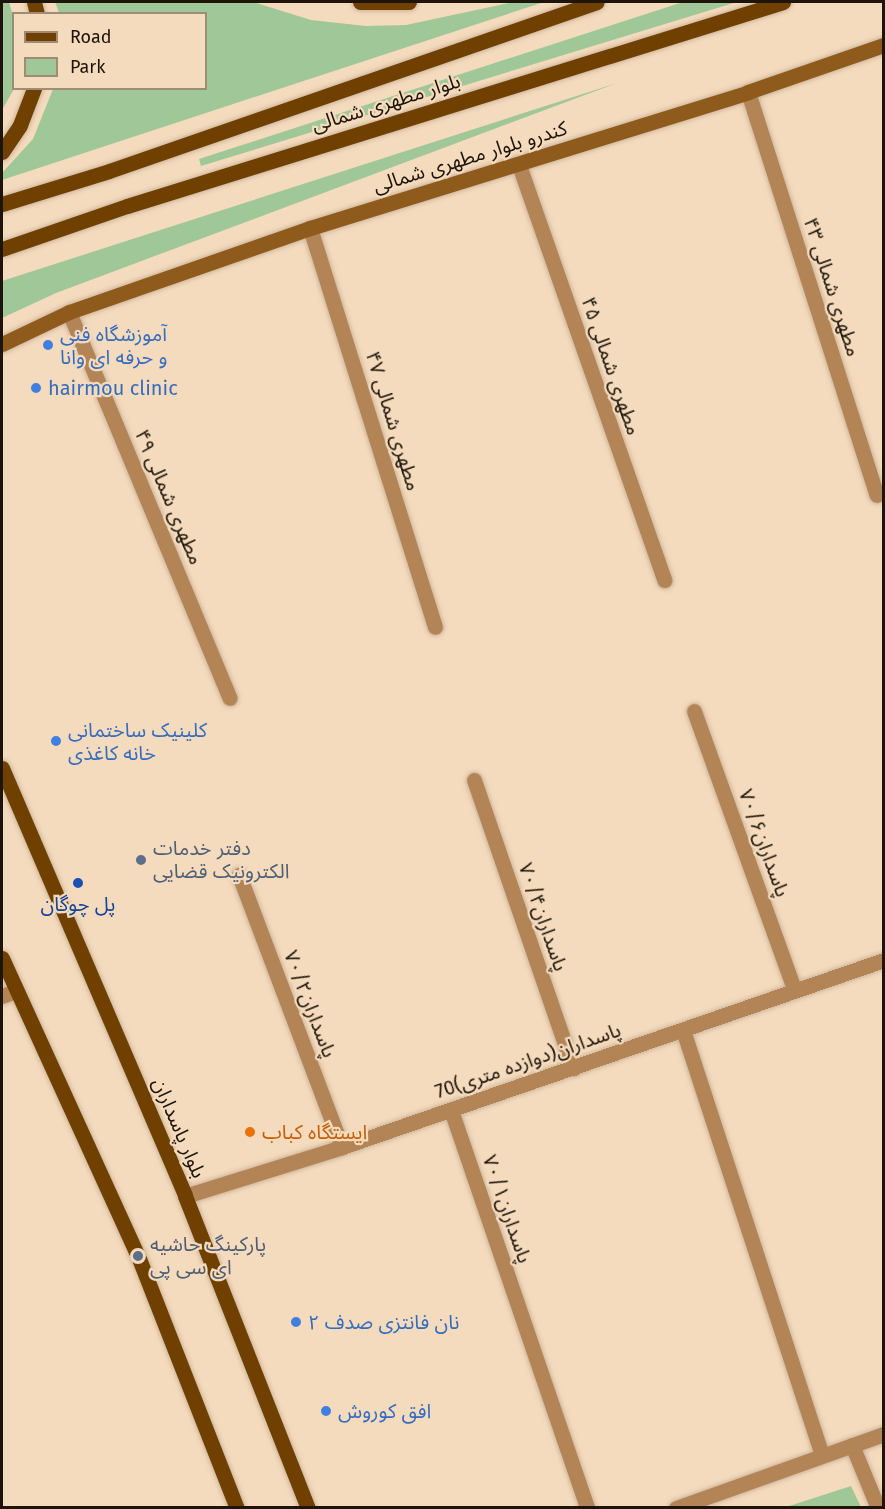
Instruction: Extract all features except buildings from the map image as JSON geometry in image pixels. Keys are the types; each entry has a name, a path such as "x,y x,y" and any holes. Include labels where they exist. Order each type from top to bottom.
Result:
{"main road":[{"path":"360,2 409,2"},
{"name":"بلوار مطهری شمالی","path":"2,204 120,167 597,2"},
{"name":"بلوار مطهری شمالی","path":"2,249 127,206 783,2"},
{"name":"کندرو بلوار مطهری شمالی","path":"2,344 69,312 310,228 519,165 748,92 884,45"},
{"path":"2,152 20,125 33,90"},
{"name":"بلوار پاسداران","path":"2,768 185,1196 308,1508"},
{"path":"2,958 9,994 138,1256 237,1508"}],"street":[{"name":"مطهرى شمالى ۴۳","path":"748,92 877,495"},
{"name":"مطهرى شمالى ۴۵","path":"519,165 664,580"},
{"name":"مطهرى شمالى ۴۷","path":"310,228 435,627"},
{"name":"مطهرى شمالى ۴۹","path":"69,312 230,698"},
{"name":"پاسداران۷۰/۶","path":"694,711 794,989"},
{"name":"پاسداران۷۰/۴","path":"474,780 573,1068"},
{"name":"پاسداران۷۰/۲","path":"239,875 342,1147"},
{"name":"70پاسداران(دوازده متری)","path":"185,1196 342,1147 683,1030 794,989 884,960"},
{"path":"683,1030 822,1455"},
{"name":"پاسداران۷۰/۱","path":"451,1110 587,1508"},
{"path":"676,1508 693,1505 822,1455 884,1434"},
{"path":"852,1445 878,1508"}],"green space":[{"path":"2,2 9,2 12,12 13,90 2,110"},
{"path":"55,2 253,2 311,20 366,26 406,25 513,2 544,2 2,180 2,173 33,139 53,90 207,90 207,12 59,12"},
{"path":"683,2 737,2 201,166 199,159"},
{"path":"617,83 56,293 2,318 2,281"},
{"path":"851,1486 861,1507 786,1507"}],"place":[{"name":"آموزشگاه فنی و حرفه ای وانا","path":"48,345"},
{"name":"hairmou clinic","path":"36,388"},
{"name":"کلینیک ساختمانی خانه کاغذی","path":"56,741"},
{"name":"دفتر خدمات الکترونیک قضایی","path":"141,860"},
{"name":"پل چوگان","path":"78,883"},
{"name":"ایستگاه کباب","path":"250,1132"},
{"name":"پارکینگ حاشیه ای سی پی","path":"138,1256"},
{"name":"نان فانتزی صدف ۲","path":"296,1322"},
{"name":"افق کوروش","path":"326,1411"}]}
